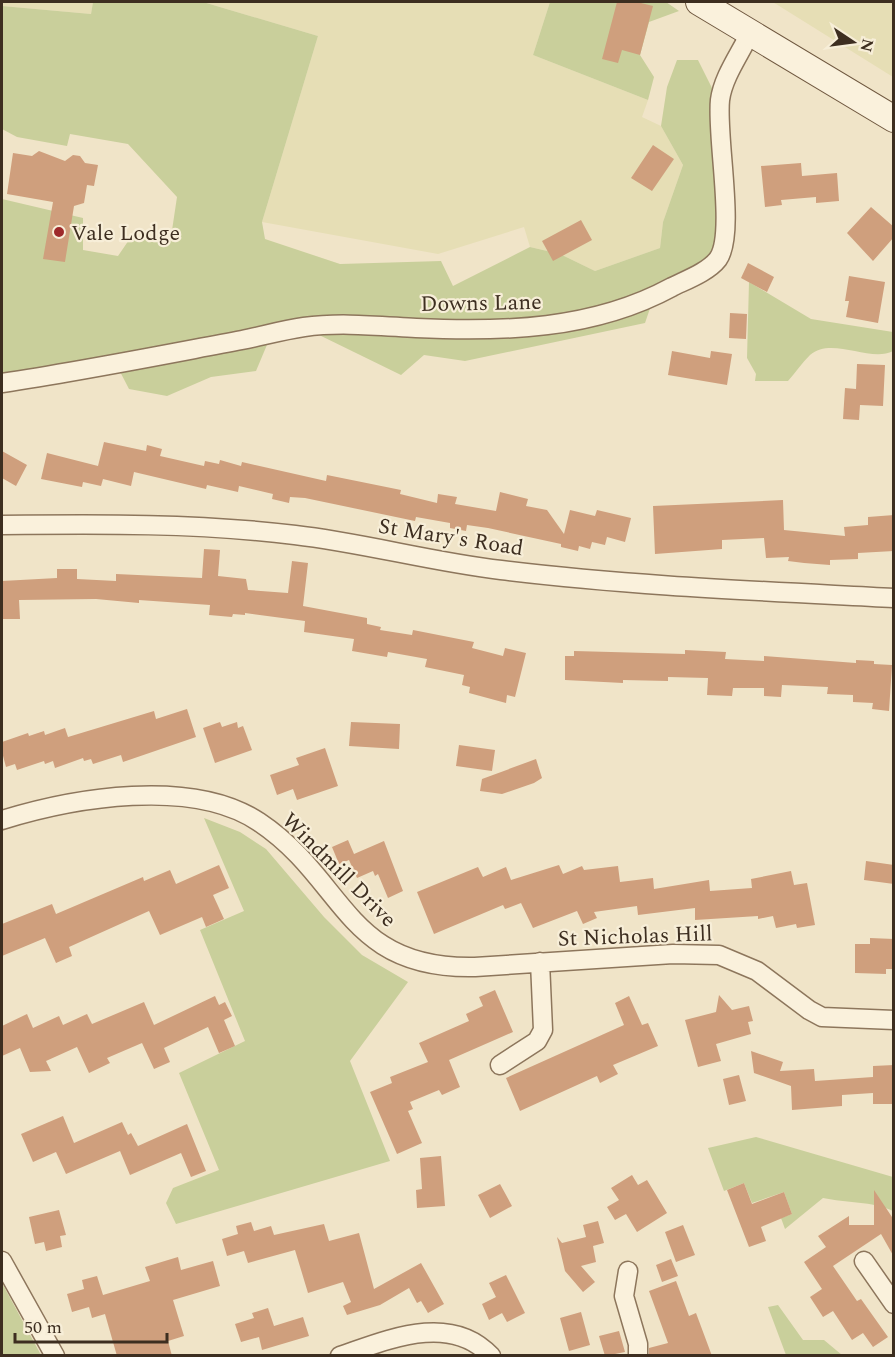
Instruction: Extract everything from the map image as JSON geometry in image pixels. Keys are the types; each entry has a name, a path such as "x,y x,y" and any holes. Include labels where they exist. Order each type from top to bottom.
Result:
{"main road":[{"path":"699,2 894,119"}],"street":[{"name":"Downs Lane","path":"2,383 97,369 304,327 346,325 455,330 537,328 578,321 647,301 707,268 717,260 723,247 726,230 719,135 720,99 723,86 750,33"},
{"name":"St Mary's Road","path":"2,525 170,524 214,527 297,535 513,572 616,582 894,598"},
{"name":"Windmill Drive","path":"2,820 66,804 108,799 177,798 217,804 235,809 258,821 285,842 358,927 379,944 400,956 448,968 540,962"},
{"name":"St Nicholas Hill","path":"540,962 673,954 719,955 757,971 809,1011 822,1017 894,1020"},
{"path":"500,1065 537,1041 543,1030 540,962"},
{"path":"2,1261 55,1356"},
{"path":"864,1261 894,1304"},
{"path":"628,1271 624,1296 638,1344 638,1356"},
{"path":"340,1356 394,1338 429,1332 461,1337 474,1342 491,1356"}],"shaded area":[{"path":"2,2 93,2 91,14 2,6"},
{"path":"203,2 550,2 533,55 648,100 642,117 661,126 683,165 663,222 660,248 595,271 560,254 530,247 524,227 438,254 262,222 318,36"},
{"path":"772,2 893,2 893,77 776,4"}],"green space":[{"path":"93,2 203,2 318,36 262,222 265,239 340,264 441,261 453,286 530,247 560,254 595,271 660,248 663,222 683,165 661,126 667,87 677,60 698,60 715,94 717,245 709,258 659,282 645,323 465,361 424,355 401,375 313,332 269,340 256,371 211,377 167,396 129,389 113,358 2,378 2,199 83,218 83,250 118,256 131,237 171,237 177,197 128,144 70,134 67,146 17,137 2,129 2,6 91,14"},
{"path":"550,2 666,2 679,11 649,22 640,55 654,77 648,100 533,55"},
{"path":"749,282 811,319 893,332 893,351 873,354 829,348 819,350 810,355 788,381 755,381 756,374 747,358"},
{"path":"204,818 240,832 266,849 324,917 362,955 408,982 350,1061 390,1161 176,1224 166,1203 173,1188 219,1170 179,1073 245,1041 200,930 244,911"},
{"path":"756,1137 893,1177 893,1211 868,1204 823,1198 785,1229 781,1218 792,1214 784,1192 752,1203 744,1183 724,1191 708,1148"},
{"path":"2,1283 41,1355 2,1355"},
{"path":"778,1305 803,1340 824,1340 842,1355 786,1355 768,1307"}],"building":[{"path":"617,2 637,2 653,6 640,55 622,50 618,63 602,59"},
{"path":"653,145 674,159 652,191 631,178"},
{"name":"Vale Lodge","path":"39,151 65,161 73,155 80,156 85,163 98,165 94,186 87,185 84,203 74,206 65,262 43,259 53,202 7,194 13,153 32,156"},
{"path":"801,163 802,176 837,173 839,201 816,203 816,197 781,200 782,205 765,207 761,166"},
{"path":"871,207 894,227 894,237 873,261 847,233"},
{"path":"581,220 592,240 553,261 542,241"},
{"path":"748,263 774,277 767,292 741,278"},
{"path":"849,276 885,282 878,323 846,317 849,301 845,301"},
{"path":"730,313 747,314 746,339 729,338"},
{"path":"672,351 710,358 711,351 732,354 727,385 668,375"},
{"path":"857,364 885,365 883,406 860,405 859,420 843,419 845,388 856,389"},
{"path":"104,442 146,451 147,445 162,449 160,456 204,466 205,461 219,464 220,460 241,466 242,462 326,481 327,475 401,490 400,494 437,503 438,494 457,497 455,504 496,511 500,492 528,499 526,506 547,510 564,534 570,510 595,516 597,510 631,518 625,542 607,537 605,545 592,542 590,549 579,546 578,551 561,547 561,544 488,528 467,525 466,531 450,528 450,523 416,517 415,521 305,498 290,497 289,503 272,499 273,494 239,486 238,492 207,485 206,489 134,472 131,486 103,479 101,486 83,482 82,487 41,479 47,453 98,466"},
{"path":"2,451 27,465 16,486 2,478"},
{"path":"783,500 784,530 845,536 844,527 868,525 868,517 894,515 894,551 858,553 858,559 830,560 830,565 804,563 788,561 789,557 766,558 764,538 722,540 722,549 655,554 653,506"},
{"path":"204,549 220,550 218,576 246,579 248,590 288,593 292,561 308,563 303,606 367,618 367,624 381,627 380,630 412,635 413,630 474,642 472,648 503,656 505,648 526,653 515,697 507,695 506,703 469,693 470,687 462,685 464,675 425,667 427,659 388,652 387,657 352,651 354,639 304,632 305,621 245,613 245,615 233,614 232,617 209,615 210,605 139,600 139,603 96,599 19,600 20,619 2,619 2,581 57,578 57,569 77,569 77,579 116,581 116,574 202,578"},
{"path":"685,650 726,652 725,659 764,661 764,656 856,663 856,660 874,661 874,664 892,665 889,711 872,709 873,703 853,702 853,695 827,694 828,687 782,685 781,697 764,696 764,688 733,688 732,696 707,695 708,678 668,677 668,681 623,680 623,683 565,680 565,656 574,656 574,651 685,654"},
{"path":"187,709 196,737 123,762 121,755 93,764 91,759 84,761 83,758 55,768 53,761 45,764 44,761 17,770 15,764 6,767 2,742 28,733 29,736 44,731 45,735 65,728 68,737 154,711 156,719"},
{"path":"220,722 222,727 237,722 238,728 243,726 252,750 215,763 203,728"},
{"path":"351,722 400,724 399,749 349,746"},
{"path":"459,745 495,750 492,771 456,766"},
{"path":"325,748 338,786 297,800 293,789 277,795 270,775 299,765 296,758"},
{"path":"536,759 542,778 534,783 502,794 480,791 482,779"},
{"path":"348,840 354,854 384,841 403,891 388,898 378,874 375,876 373,871 357,878 349,860 339,864 332,847"},
{"path":"866,861 894,865 894,884 864,880"},
{"path":"219,865 229,888 213,895 224,919 206,927 202,917 160,935 149,911 69,947 72,956 56,963 45,938 2,956 2,924 52,904 56,914 143,877 144,881 170,870 176,884"},
{"path":"559,865 563,874 582,866 584,870 618,866 620,882 653,878 654,889 709,880 710,891 752,888 751,879 791,871 794,885 807,883 815,925 797,928 796,924 776,928 773,916 758,919 758,916 695,920 695,908 638,915 637,906 594,912 597,918 583,924 577,911 533,928 521,903 505,909 503,905 434,934 417,892 478,867 483,877 506,867 511,880"},
{"path":"870,938 894,939 894,969 886,969 886,974 855,973 855,944 870,944"},
{"path":"495,990 513,1032 449,1060 460,1087 442,1095 439,1090 410,1102 413,1109 408,1111 422,1143 397,1154 370,1092 392,1083 390,1077 428,1062 419,1043 469,1021 466,1014 483,1006 479,997"},
{"path":"719,995 732,1010 749,1006 753,1021 748,1022 751,1034 716,1044 721,1061 698,1067 685,1020 716,1012"},
{"path":"215,996 219,1005 225,1002 232,1016 224,1020 235,1046 219,1053 208,1027 164,1048 170,1062 154,1069 142,1043 107,1058 110,1063 89,1073 77,1047 46,1061 51,1071 30,1072 20,1048 2,1056 2,1026 27,1014 33,1028 59,1016 63,1025 87,1014 92,1024 144,1002 154,1025"},
{"path":"629,996 642,1025 648,1023 658,1046 613,1065 618,1074 600,1083 597,1076 520,1111 506,1078 624,1025 615,1003"},
{"path":"751,1051 783,1062 780,1071 814,1069 815,1081 873,1077 873,1066 894,1065 894,1104 873,1104 873,1093 842,1095 842,1106 792,1110 791,1086 754,1073"},
{"path":"739,1075 746,1101 729,1105 723,1079"},
{"path":"63,1116 74,1143 122,1122 128,1135 131,1133 138,1146 187,1124 206,1171 191,1177 181,1153 130,1175 120,1151 66,1174 56,1152 33,1162 21,1134"},
{"path":"441,1156 445,1206 417,1208 416,1190 422,1189 420,1158"},
{"path":"632,1175 638,1185 647,1180 667,1213 637,1232 626,1214 615,1220 607,1207 619,1200 611,1188"},
{"path":"744,1183 752,1204 784,1192 792,1214 761,1227 766,1241 749,1247 727,1190"},
{"path":"500,1184 512,1206 490,1218 478,1195"},
{"path":"874,1190 894,1220 894,1257 881,1234 833,1266 857,1301 861,1299 888,1337 873,1347 863,1333 852,1340 833,1311 823,1317 810,1297 822,1289 804,1262 826,1247 818,1236 849,1216 849,1225 874,1225"},
{"path":"59,1210 66,1235 60,1236 62,1247 46,1251 44,1242 35,1244 29,1217"},
{"path":"598,1221 604,1243 593,1246 596,1262 581,1266 595,1282 583,1292 565,1271 557,1237 562,1243 586,1237 583,1225"},
{"path":"251,1222 254,1231 271,1226 274,1235 324,1224 329,1241 359,1233 374,1289 421,1263 444,1304 428,1313 421,1301 417,1303 409,1288 380,1305 347,1315 343,1306 351,1302 343,1282 308,1293 295,1250 248,1263 244,1251 227,1256 222,1239 238,1234 236,1226"},
{"path":"683,1225 695,1255 676,1262 665,1232"},
{"path":"178,1257 181,1270 213,1261 220,1286 173,1300 184,1336 168,1341 172,1356 117,1356 105,1314 92,1318 89,1307 72,1312 67,1294 84,1289 82,1280 97,1276 103,1295 150,1281 145,1267"},
{"path":"671,1259 678,1276 662,1282 656,1265"},
{"path":"506,1275 525,1313 507,1322 502,1313 489,1320 482,1304 496,1297 489,1283"},
{"path":"676,1281 689,1316 696,1313 712,1356 649,1356 649,1348 668,1343 649,1291"},
{"path":"268,1308 274,1326 303,1317 309,1336 262,1350 259,1337 241,1342 235,1324 254,1318 252,1313"},
{"path":"581,1312 590,1345 569,1351 560,1318"},
{"path":"619,1331 625,1352 605,1356 599,1336"}],"place":[{"name":"Vale Lodge","path":"59,232"}]}
